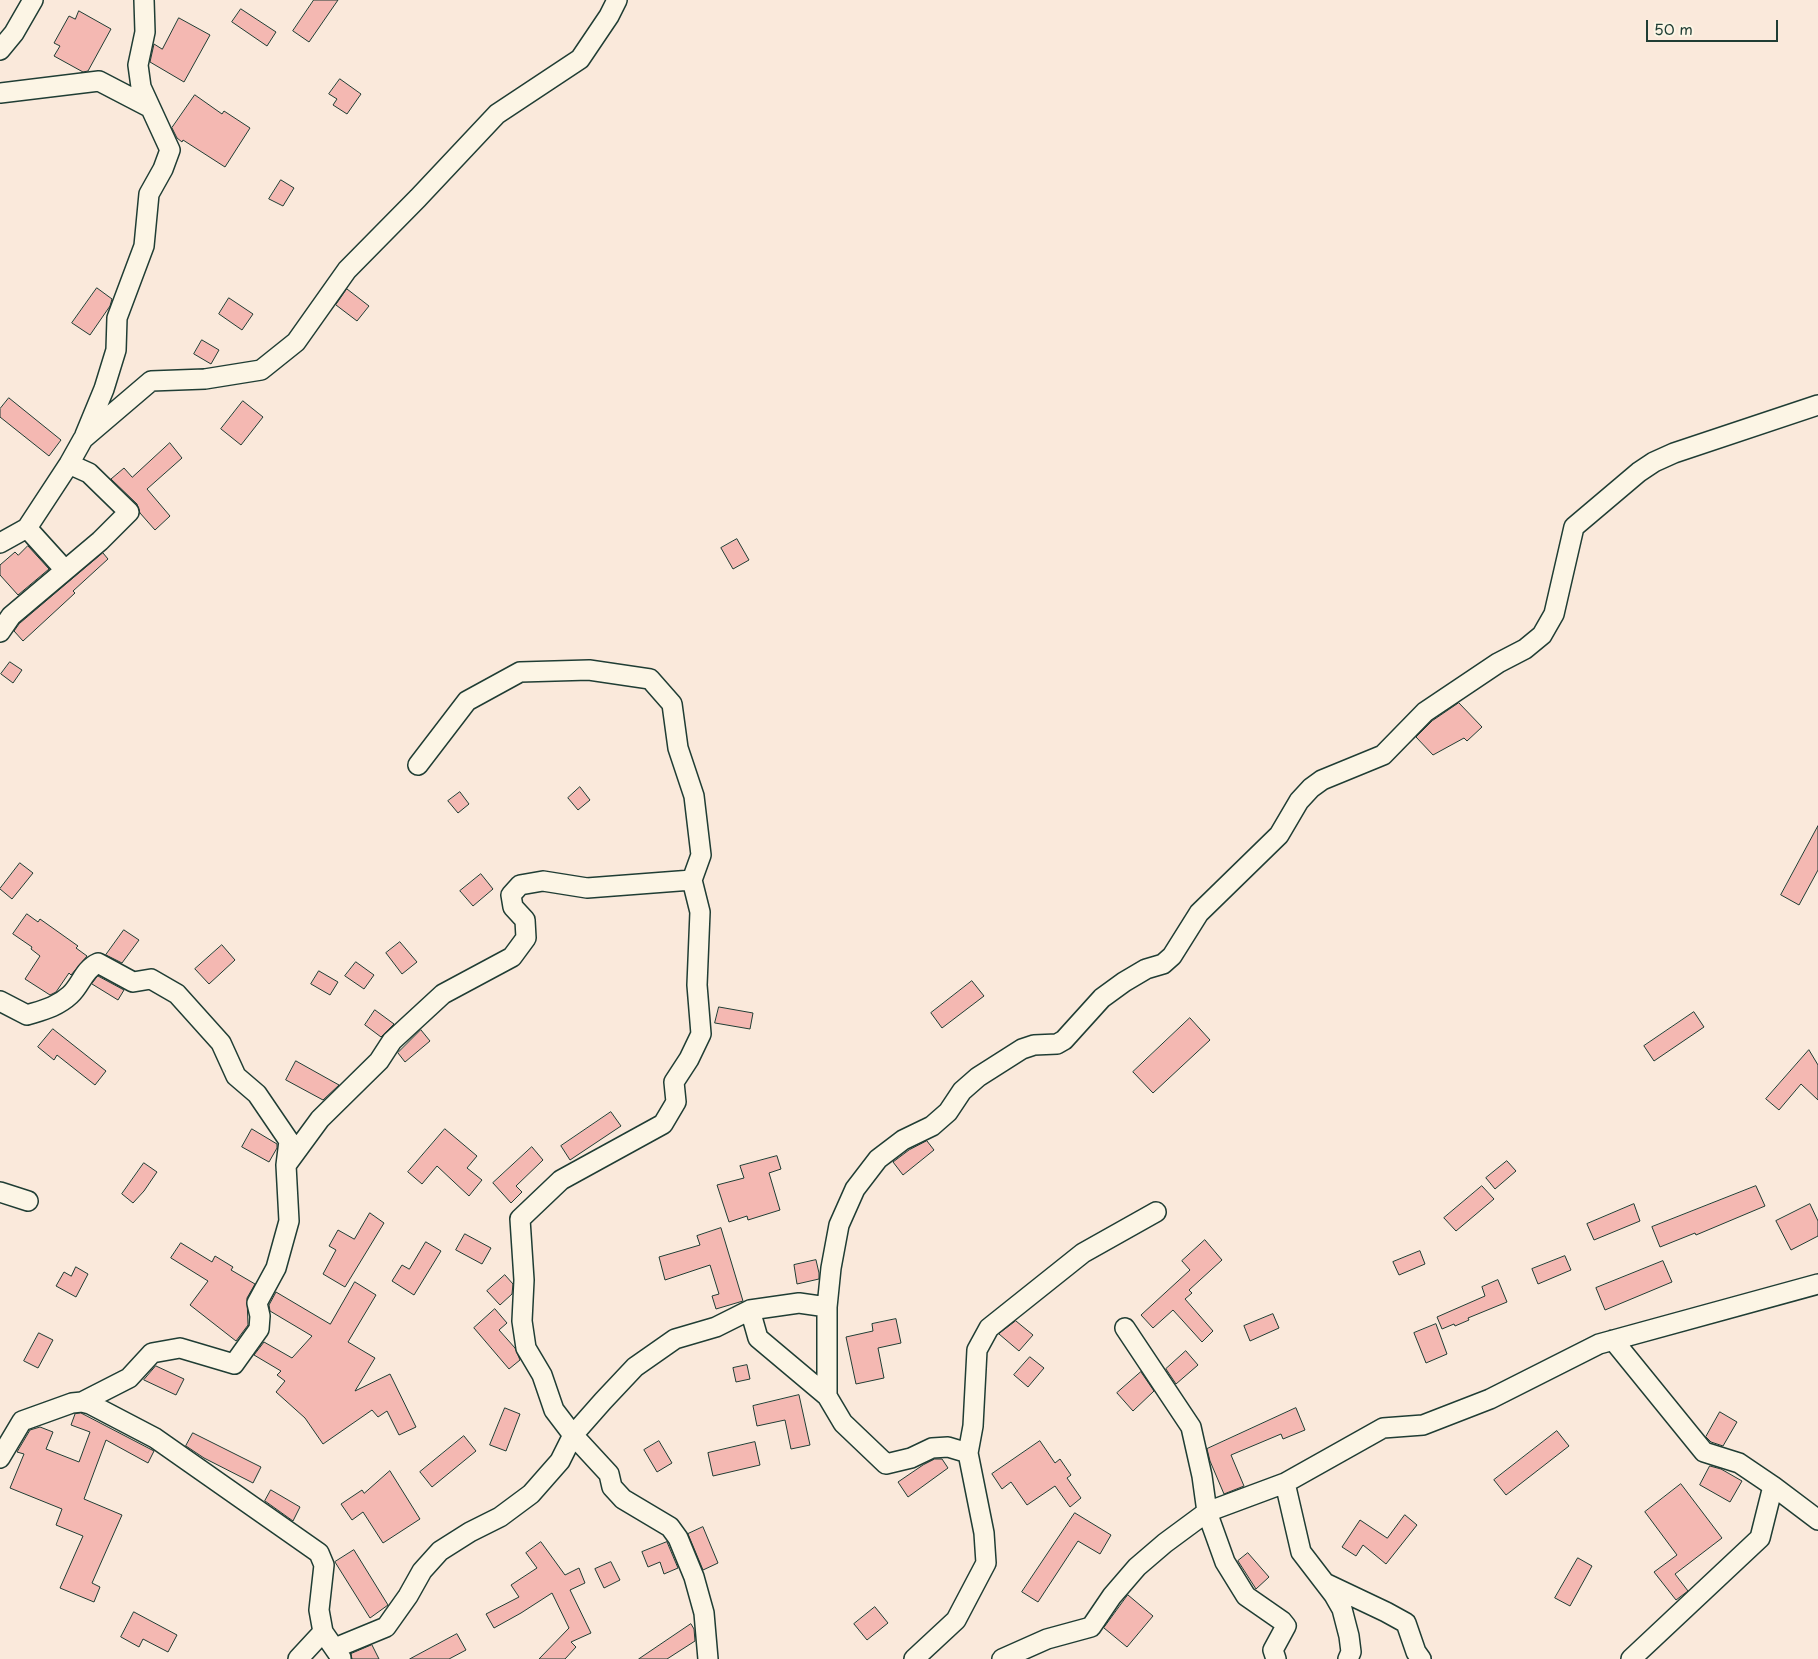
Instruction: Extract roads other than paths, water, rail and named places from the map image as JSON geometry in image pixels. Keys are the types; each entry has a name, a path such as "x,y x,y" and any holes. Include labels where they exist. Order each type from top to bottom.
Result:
{"street":[{"path":"0,50 14,33 34,0"},
{"path":"0,543 26,528 69,464 83,439 104,389 116,350 117,318 144,246 149,194 163,169 170,150 141,87 138,65 146,32 144,0"},
{"path":"83,439 151,381 205,379 261,370 296,342 347,270 497,114 580,59 610,16 617,0"},
{"path":"0,92 99,81 149,107"},
{"path":"827,1396 828,1307 839,1225 855,1189 878,1158 903,1140 932,1126 948,1112 962,1091 978,1077 1022,1049 1034,1045 1057,1044 1064,1040 1102,998 1146,969 1162,964 1178,948 1199,913 1279,835 1299,801 1311,788 1322,780 1383,755 1425,712 1498,663 1525,649 1542,635 1554,614 1574,528 1639,472 1674,452 1818,405"},
{"path":"0,632 11,616 100,541 129,512 89,473 69,464"},
{"path":"26,528 65,570"},
{"path":"418,765 467,701 520,672 589,670 650,679 672,704 678,748 694,796 700,855 692,880 700,912 697,985 701,1034 689,1059 674,1082 676,1102 663,1124 561,1180 520,1219 524,1280 522,1321 526,1348 542,1374 554,1410 573,1435 609,1474 612,1486 623,1499 661,1520 670,1527 678,1538 694,1577 704,1613 710,1658"},
{"path":"286,1165 320,1119 379,1062 392,1041 443,994 512,957 526,938 526,920 513,907 511,895 520,885 543,882 587,888 692,880"},
{"path":"0,1001 27,1015 57,1006 71,994 90,966 98,963 133,982 151,979 177,994 221,1043 236,1076 257,1094 288,1141 286,1165 289,1220 276,1268 257,1303 260,1316 259,1329 234,1364 180,1348 152,1353 130,1378 82,1402"},
{"path":"0,1192 28,1201"},
{"path":"914,1659 956,1620 986,1563 984,1534 968,1453 973,1426 977,1350 989,1328 1083,1253 1156,1212"},
{"path":"1002,1659 1047,1639 1091,1627 1112,1596 1137,1567 1165,1543 1207,1512 1285,1483 1383,1428 1423,1425 1490,1399 1599,1344 1818,1284"},
{"path":"0,1458 22,1421 72,1403 82,1402 90,1404 155,1438 319,1553 324,1565 319,1610 323,1632 339,1654 386,1627 408,1596 422,1571 440,1551 470,1532 500,1517 531,1494 560,1461 573,1435 635,1367 675,1339 716,1326 750,1310 799,1303 828,1307"},
{"path":"750,1310 758,1338 827,1396 843,1423 886,1464 910,1458 932,1448 948,1447 968,1453"},
{"path":"1125,1328 1191,1427 1202,1476 1207,1512 1225,1562 1246,1596 1282,1621 1286,1626 1273,1650 1276,1659"},
{"path":"1613,1340 1704,1452 1739,1463 1818,1520"},
{"path":"1285,1483 1301,1552 1342,1609 1350,1636 1351,1652 1348,1659"},
{"path":"1631,1659 1760,1538 1773,1486"},
{"path":"1325,1583 1406,1623 1416,1652 1421,1659"},
{"path":"298,1659 323,1632"}]}
